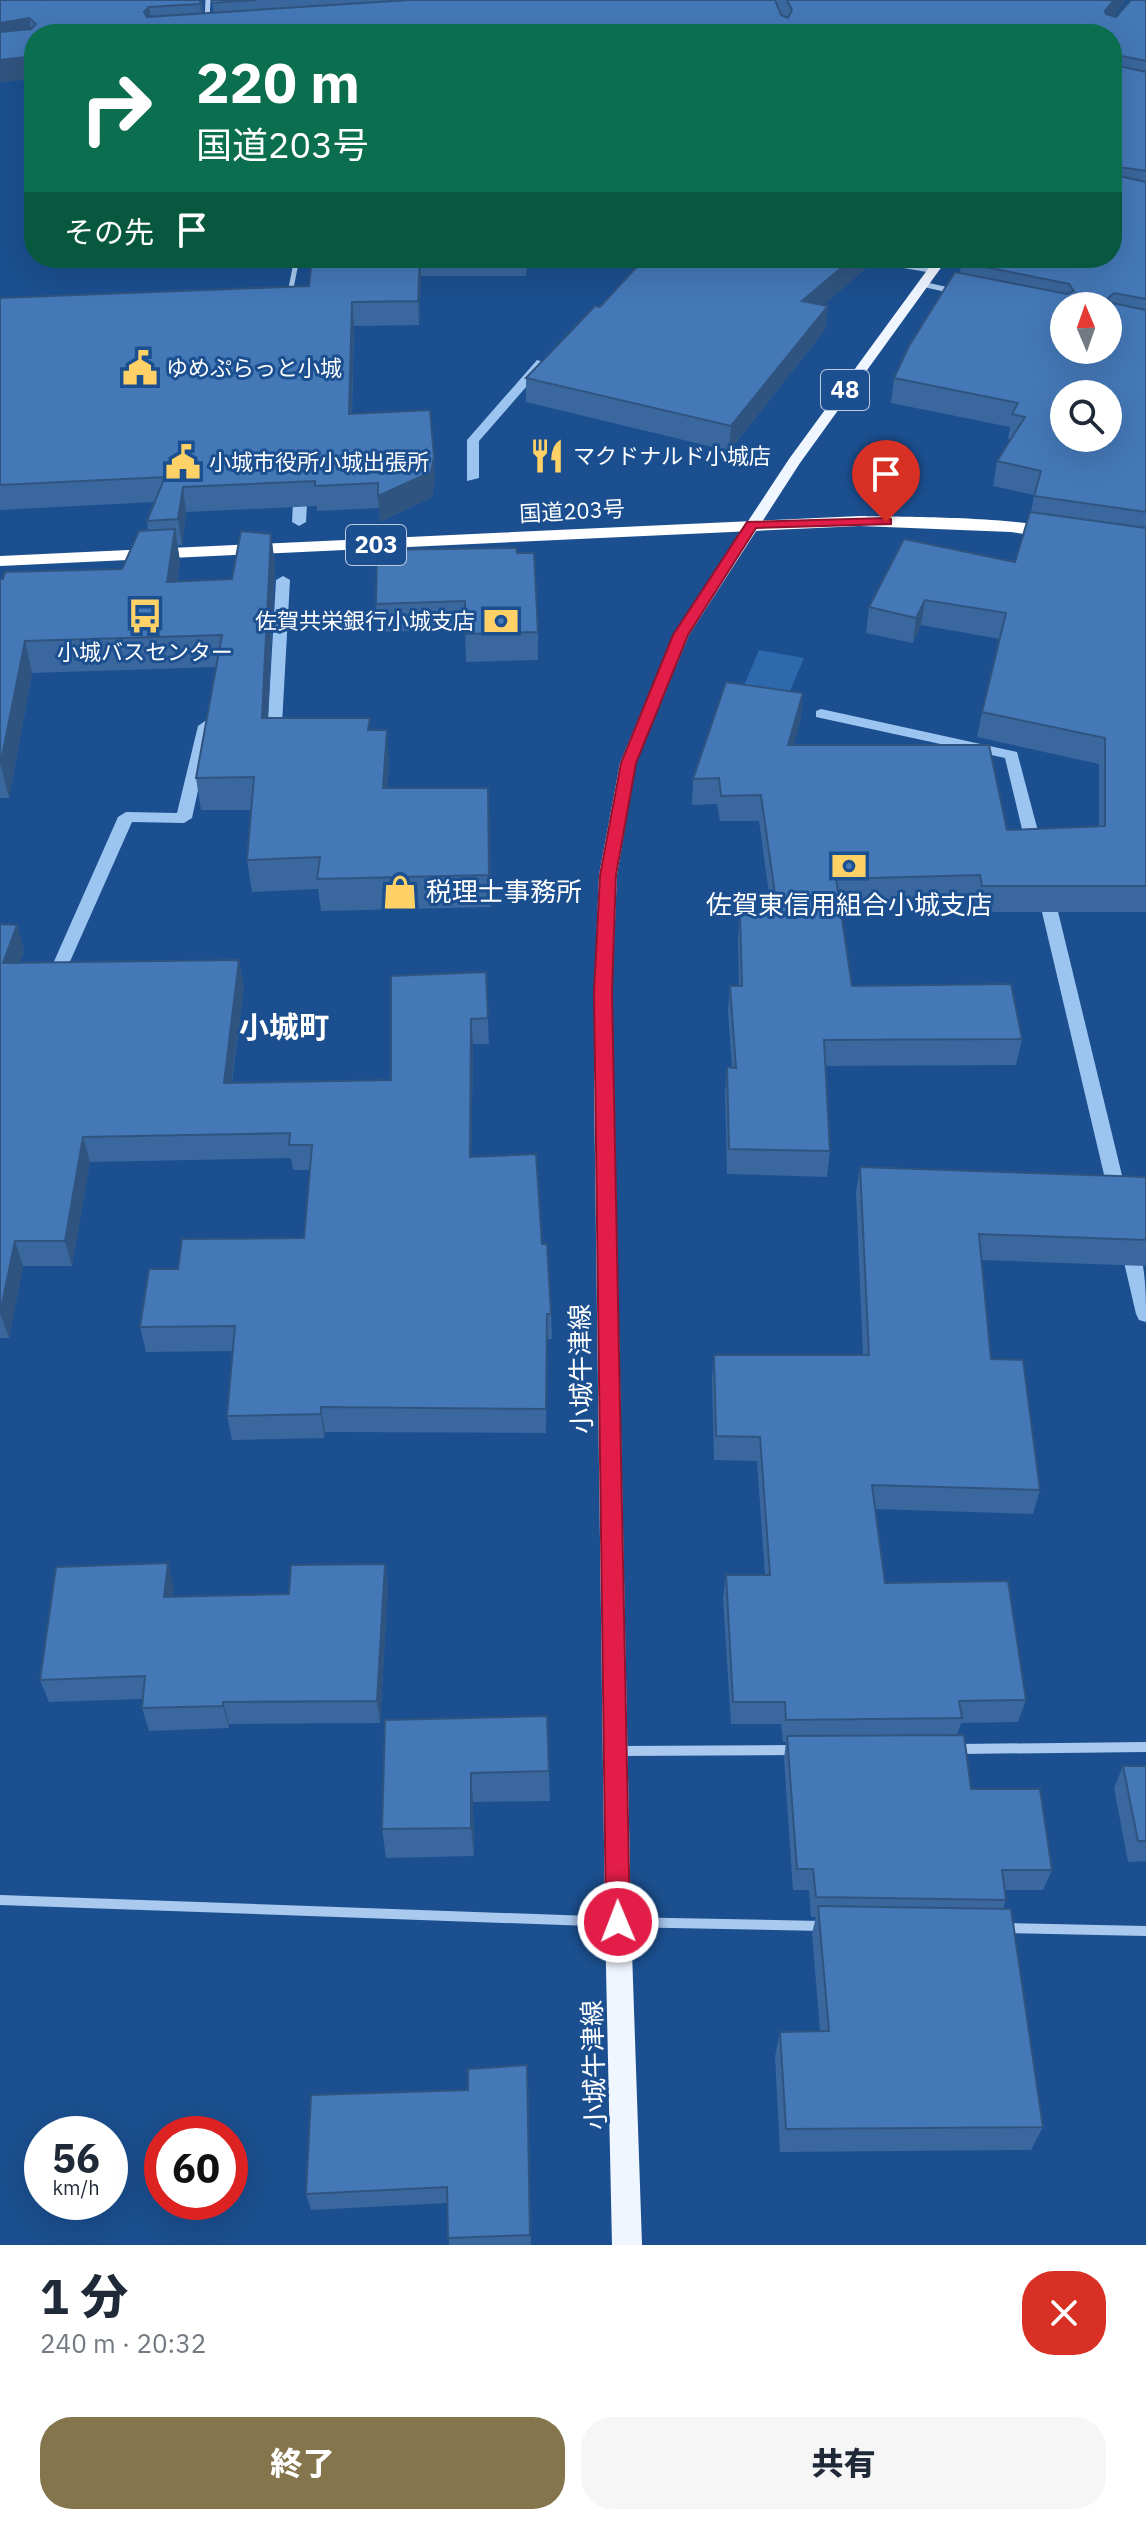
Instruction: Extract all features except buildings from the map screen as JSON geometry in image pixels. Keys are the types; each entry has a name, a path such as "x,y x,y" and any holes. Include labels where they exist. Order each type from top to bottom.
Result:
{"highway":[{"name":"国道203号","path":"0,561 752,524 937,523 1070,535"}],"main road":[{"name":"48","path":"752,524 935,268"},
{"name":"小城牛津線","path":"627,2245 618,1922 603,1007 608,875 628,763 681,635 752,524"}],"street":[{"path":"208,0 208,24"},
{"path":"290,296 295,268"},
{"path":"922,284 956,291"},
{"path":"944,1749 1146,1747"},
{"path":"615,1751 804,1750"},
{"path":"0,1900 618,1922 830,1926"},
{"path":"988,1928 1146,1931"}],"lane":[{"path":"915,268 933,271"}],"shaded area":[{"path":"759,650 804,658 782,710 737,702"}],"waterway":[{"path":"472,478 473,440 541,363"},
{"path":"299,522 301,484"},
{"path":"259,725 275,724 283,580"},
{"path":"821,714 1012,755 1035,850"},
{"path":"52,984 126,817 184,818 205,726 225,726"},
{"path":"1045,891 1119,1200"},
{"path":"1129,1245 1146,1314"}],"place":[{"name":"ゆめぷらっと小城","path":"140,368"},
{"name":"マクドナルド小城店","path":"547,456"},
{"name":"小城市役所小城出張所","path":"183,462"},
{"name":"小城バスセンター","path":"145,616"},
{"name":"佐賀共栄銀行小城支店","path":"501,621"},
{"name":"佐賀東信用組合小城支店","path":"849,866"},
{"name":"税理士事務所","path":"400,892"}],"district":[{"name":"小城町","path":"284,1028"}],"route":[{"path":"618,1922 603,992 608,875 628,763 681,635 752,524 886,522"}]}
